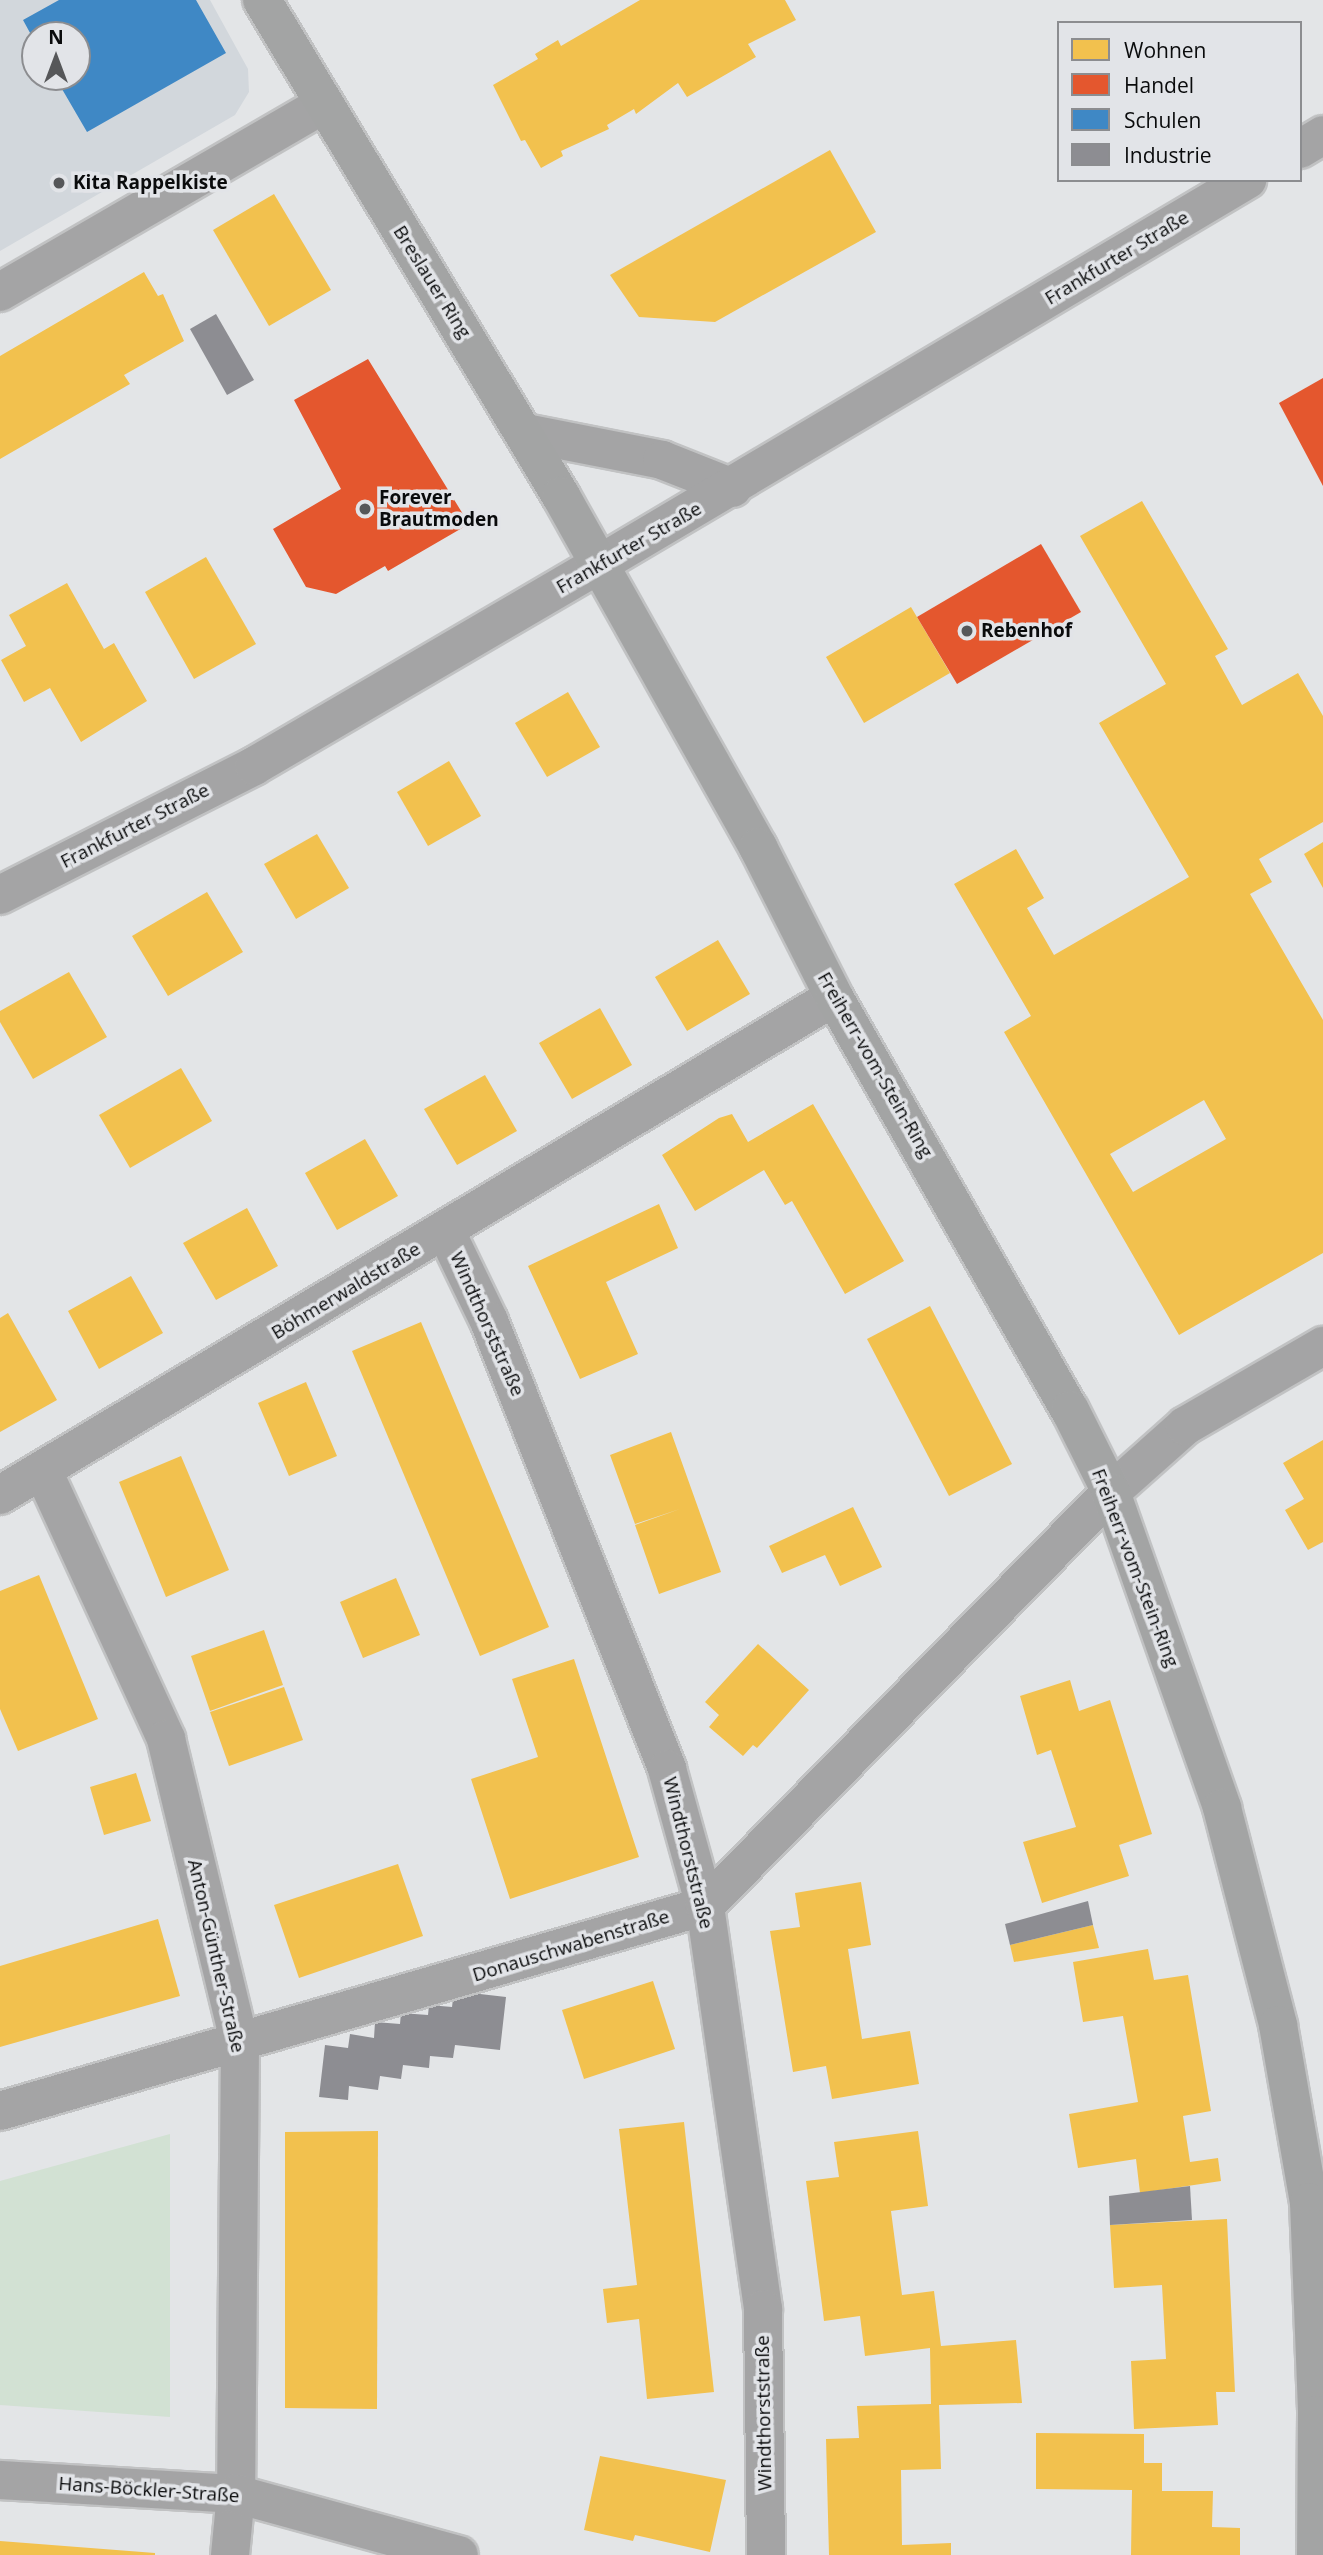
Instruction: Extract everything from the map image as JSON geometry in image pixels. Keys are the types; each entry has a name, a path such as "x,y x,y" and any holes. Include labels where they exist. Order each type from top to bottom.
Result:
{"main road":[{"name":"Breslauer Ring","path":"262,0 323,105 525,433 598,565"},
{"name":"Freiherr-vom-Stein-Ring","path":"598,565 758,847 834,997 999,1282 1111,1492 1222,1808 1278,2025 1309,2202 1317,2415 1315,2555"}],"street":[{"path":"0,292 323,105"},
{"path":"1302,148 1323,135"},
{"name":"Frankfurter Straße","path":"0,895 254,766 733,488 1244,182"},
{"path":"525,433 662,460 733,488"},
{"name":"Böhmerwaldstraße","path":"0,1495 446,1232 834,997"},
{"name":"Windthorststraße","path":"446,1232 489,1321 667,1769 705,1906 763,2309 766,2555"},
{"name":"Donauschwabenstraße","path":"0,2111 240,2045 705,1906 1111,1492 1185,1426 1323,1346"},
{"name":"Anton-Günther-Straße","path":"43,1471 166,1740 240,2045 236,2494 230,2555"},
{"name":"Hans-Böckler-Straße","path":"0,2480 236,2494 459,2555"}],"shaded area":[{"name":"Kita Rappelkiste","path":"0,0 210,0 248,69 249,92 235,115 0,251"}],"green space":[{"path":"170,2134 170,2417 0,2405 0,2181"}],"building: Wohnen":[{"path":"640,0 785,0 796,20 748,44 756,57 687,97 678,83 636,114 634,109 607,125 609,129 561,151 563,156 541,168 525,140 521,141 493,85 538,59 535,54 558,40 561,46"},
{"path":"830,150 876,232 715,322 639,317 610,275"},
{"path":"274,194 331,290 269,326 213,230"},
{"path":"144,272 158,296 163,294 184,341 124,375 130,384 0,459 0,356"},
{"path":"1142,501 1228,649 1215,656 1242,705 1298,673 1323,716 1323,822 1259,859 1272,882 1250,894 1323,1020 1323,1253 1179,1335 1004,1032 1031,1016 954,884 1016,849 1044,898 1027,908 1054,955 1189,877 1099,723 1166,684 1080,536","holes":["1204,1100 1226,1139 1133,1192 1110,1154"]},
{"path":"206,557 256,644 194,679 145,592"},
{"path":"67,583 104,649 114,643 147,701 81,742 50,688 24,702 1,660 26,646 9,615"},
{"path":"911,607 950,673 864,723 826,657"},
{"path":"568,692 600,747 547,777 515,723"},
{"path":"449,761 481,816 428,846 397,792"},
{"path":"317,834 349,888 296,919 264,864"},
{"path":"1323,842 1323,888 1304,854"},
{"path":"207,892 243,952 168,996 132,936"},
{"path":"718,940 750,994 687,1031 655,977"},
{"path":"69,972 107,1037 33,1079 0,1022 0,1011"},
{"path":"600,1008 632,1065 572,1099 539,1043"},
{"path":"181,1068 212,1121 130,1168 99,1115"},
{"path":"485,1075 517,1131 457,1165 424,1109"},
{"path":"813,1104 904,1261 845,1294 792,1201 785,1205 764,1170 695,1211 662,1155 719,1118 732,1114 748,1142"},
{"path":"365,1139 398,1196 337,1230 305,1173"},
{"path":"659,1204 678,1248 606,1282 638,1354 580,1379 528,1266"},
{"path":"247,1208 278,1266 216,1300 183,1243"},
{"path":"131,1276 163,1333 99,1369 68,1311"},
{"path":"930,1306 1012,1464 949,1496 867,1339"},
{"path":"8,1313 57,1400 0,1432 0,1318"},
{"path":"421,1322 549,1627 480,1656 352,1351"},
{"path":"306,1382 337,1456 289,1476 258,1403"},
{"path":"671,1432 721,1572 659,1594 635,1525 680,1509 635,1524 610,1455"},
{"path":"1323,1440 1323,1542 1308,1550 1285,1510 1304,1499 1283,1463"},
{"path":"181,1456 229,1570 166,1597 119,1482"},
{"path":"853,1507 882,1567 840,1586 825,1555 782,1573 769,1546"},
{"path":"39,1575 98,1719 18,1751 0,1709 0,1591"},
{"path":"396,1578 420,1635 363,1658 340,1602"},
{"path":"264,1630 283,1685 210,1711 191,1656"},
{"path":"758,1644 809,1690 757,1748 753,1745 743,1756 709,1727 719,1715 705,1702"},
{"path":"574,1659 639,1857 510,1899 471,1779 538,1757 512,1679"},
{"path":"1070,1680 1079,1711 1110,1700 1152,1834 1119,1845 1129,1876 1042,1903 1023,1842 1076,1827 1051,1750 1037,1755 1020,1696"},
{"path":"284,1687 303,1740 229,1766 210,1712"},
{"path":"136,1773 151,1821 104,1835 90,1787"},
{"path":"398,1864 423,1936 299,1978 274,1905"},
{"path":"861,1882 871,1945 848,1949 862,2039 910,2031 919,2084 832,2099 826,2066 793,2072 770,1931 800,1927 795,1893"},
{"path":"158,1919 180,1996 0,2047 0,1966"},
{"path":"1093,1925 1099,1948 1014,1962 1010,1945"},
{"path":"1148,1949 1154,1980 1188,1975 1211,2111 1183,2116 1190,2162 1218,2158 1221,2181 1140,2193 1136,2159 1078,2168 1069,2114 1138,2102 1123,2016 1083,2022 1073,1962"},
{"path":"653,1981 675,2049 584,2079 562,2010"},
{"path":"684,2122 714,2392 647,2399 639,2319 607,2323 603,2289 637,2285 619,2129"},
{"path":"378,2131 377,2409 285,2408 285,2132"},
{"path":"918,2131 928,2206 891,2211 902,2295 934,2291 941,2346 1016,2340 1022,2403 939,2405 941,2469 901,2470 902,2545 951,2543 951,2555 829,2555 826,2439 859,2438 857,2406 931,2404 930,2348 865,2356 860,2316 824,2321 806,2181 839,2177 834,2142"},
{"path":"1227,2219 1235,2392 1216,2392 1218,2425 1134,2429 1131,2361 1166,2359 1162,2285 1114,2288 1110,2225"},
{"path":"1036,2433 1144,2434 1144,2463 1162,2463 1162,2491 1213,2491 1212,2527 1240,2528 1240,2555 1131,2555 1132,2490 1036,2489"},
{"path":"600,2456 726,2480 710,2552 635,2535 633,2541 584,2530"},
{"path":"0,2541 155,2553 155,2555 0,2555"}],"building: Handel":[{"path":"368,359 469,524 388,571 385,566 336,594 306,587 273,529 341,489 294,400"},
{"path":"1323,378 1323,486 1279,403"},
{"path":"1041,544 1081,612 957,684 917,617"}],"building: Schulen":[{"path":"59,0 196,0 226,53 87,132 63,91 91,91 91,21 23,20"}],"building: Industrie":[{"path":"216,314 254,380 227,395 190,329"},
{"path":"1088,1901 1093,1925 1010,1945 1005,1924"},
{"path":"454,1991 506,1997 500,2050 455,2045 453,2058 430,2056 429,2068 403,2065 401,2079 380,2076 378,2090 349,2086 348,2100 319,2097 325,2045 348,2048 350,2034 374,2038 375,2022 400,2024 401,2013 428,2015 429,2005 452,2007"},
{"path":"1190,2186 1192,2220 1110,2225 1109,2196"}],"place":[{"name":"Kita Rappelkiste","path":"59,183"},
{"name":"Forever Brautmoden","path":"365,509"},
{"name":"Rebenhof","path":"967,631"}]}
